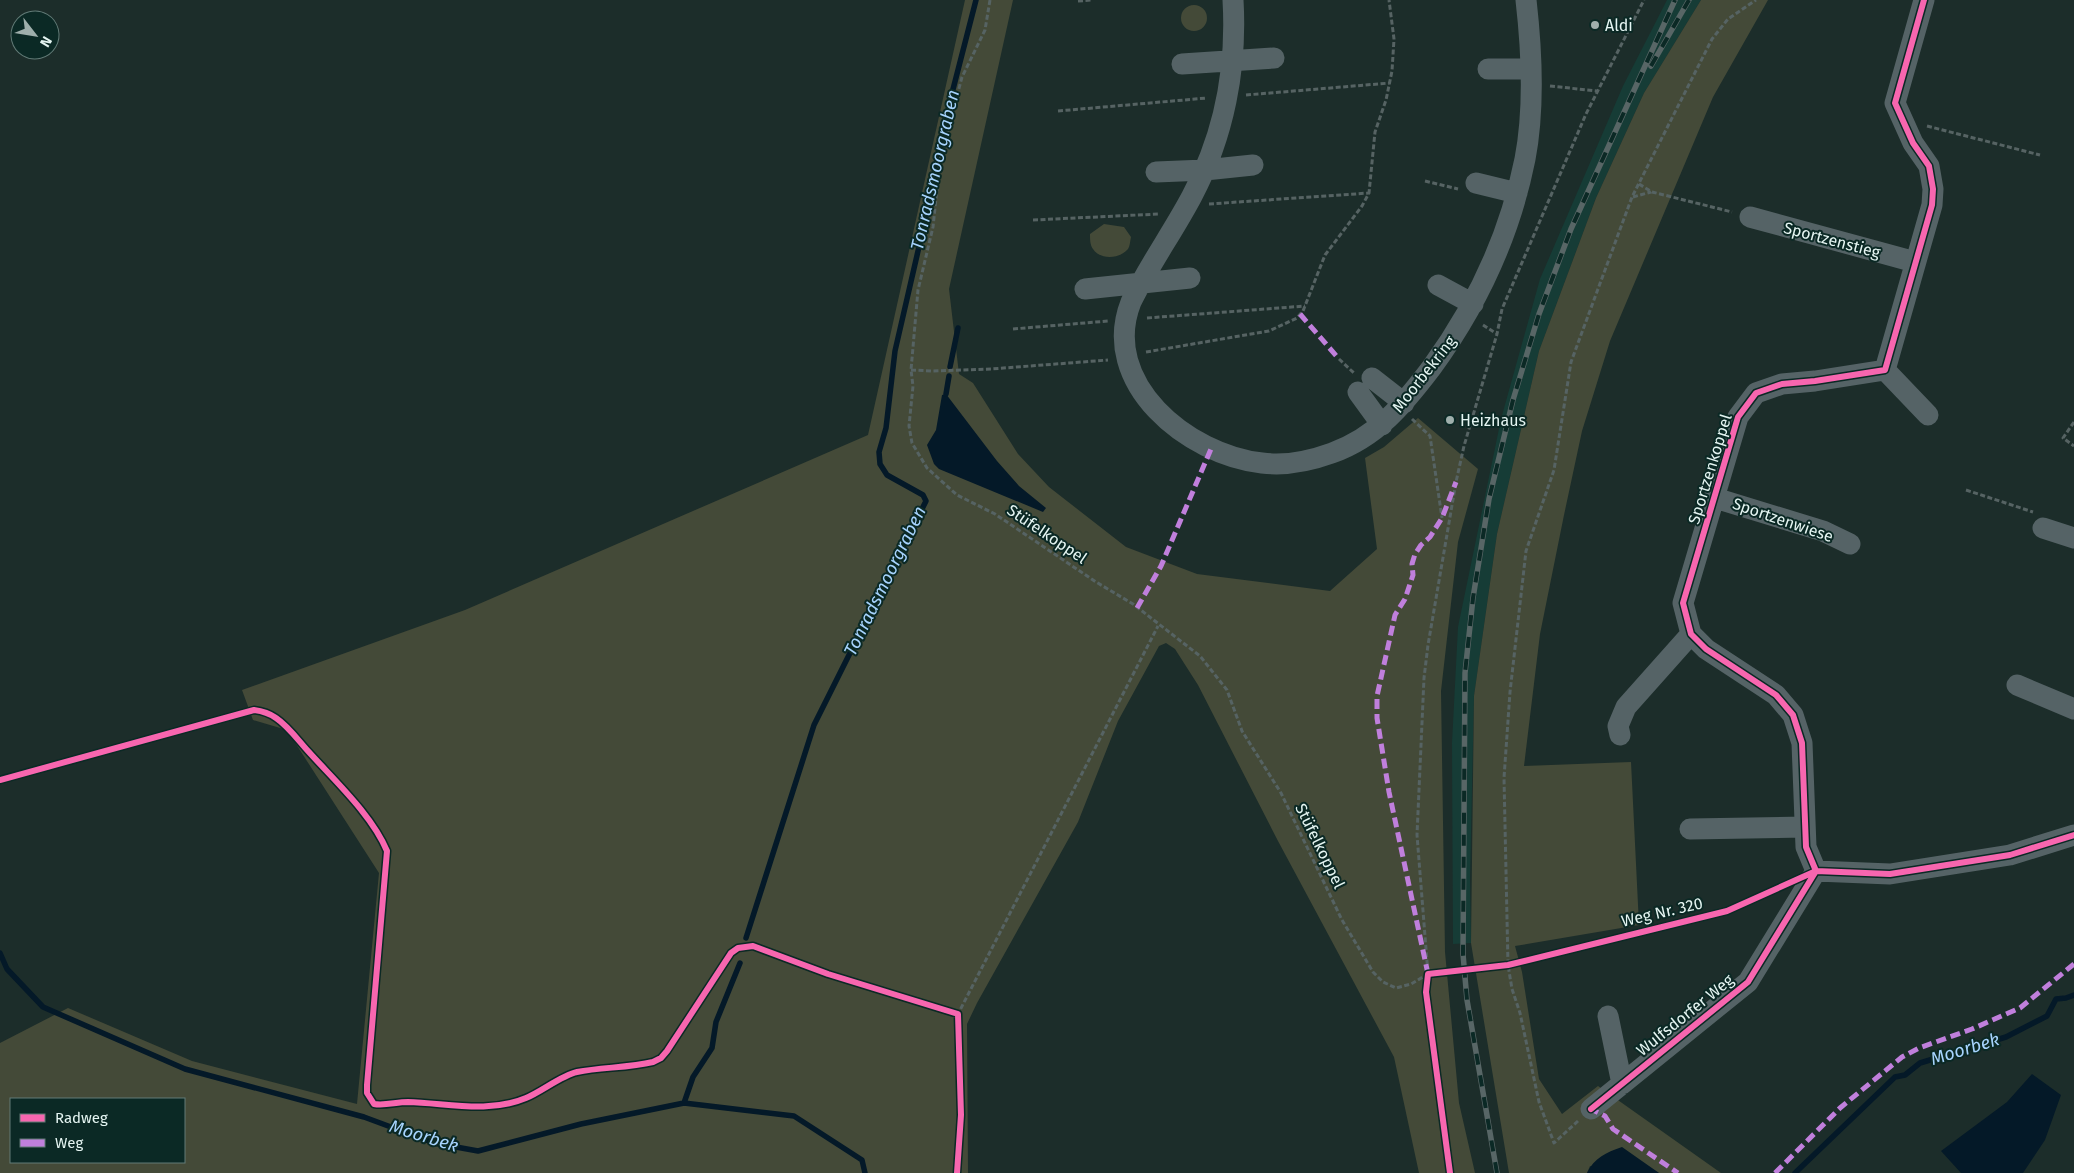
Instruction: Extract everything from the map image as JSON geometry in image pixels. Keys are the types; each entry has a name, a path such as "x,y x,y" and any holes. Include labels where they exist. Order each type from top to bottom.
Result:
{"street":[{"name":"Moorbekring","path":"1233,0 1231,60 1222,117 1215,144 1205,170 1186,207 1131,302 1125,320 1124,336 1127,356 1135,382 1147,399 1165,418 1202,445 1236,458 1267,464 1314,458 1349,446 1382,425 1402,405 1441,354 1473,304 1500,243 1517,193 1528,140 1531,77 1526,0"},
{"path":"1924,0 1895,104 1913,143 1929,166 1932,176 1932,205 1884,370 1928,415"},
{"path":"1182,64 1274,58"},
{"path":"1488,69 1531,77"},
{"path":"1156,172 1254,165"},
{"path":"1476,183 1517,193"},
{"name":"Sportzenstieg","path":"1750,217 1915,262"},
{"path":"1085,288 1190,278"},
{"path":"1438,284 1473,304"},
{"name":"Sportzenkoppel","path":"1691,634 1683,602 1738,417 1756,393 1782,384 1816,381 1884,370"},
{"path":"1382,425 1365,385 1402,405"},
{"name":"Sportzenwiese","path":"1715,498 1823,531 1850,544"},
{"path":"2041,521 2074,538"},
{"path":"1620,735 1618,726 1626,707 1691,634 1706,649 1776,695 1793,715 1802,743 1806,847 1816,871 1890,874 2010,855 2074,835"},
{"path":"2017,686 2074,709"},
{"path":"1690,829 1805,827"},
{"name":"Wulfsdorfer Weg","path":"1591,1109 1748,982 1816,871"},
{"path":"1608,1016 1622,1084"}],"path":[{"path":"1078,1 1092,0"},
{"path":"911,370 932,371 991,368 1106,360 1269,331 1296,318 1306,306 1325,256 1362,206 1369,193 1375,132 1386,100 1392,71 1394,39 1388,0"},
{"path":"1450,1173 1426,992 1428,974 1417,835 1424,678 1428,645 1456,482 1464,446 1497,334 1502,309 1517,270 1597,91 1644,0"},
{"path":"1591,1109 1554,1143 1539,1102 1508,965 1504,778 1510,692 1526,551 1554,470 1571,362 1632,197 1712,39 1728,19 1756,0"},
{"path":"1531,77 1597,91"},
{"path":"1903,120 2040,155"},
{"path":"1639,184 1652,192 1750,217"},
{"path":"1632,197 1652,192"},
{"path":"1033,220 1369,193"},
{"path":"1013,329 1306,306"},
{"path":"1402,405 1430,436 1442,518"},
{"path":"2074,422 2062,438 2074,446"},
{"path":"1966,490 2041,521"},
{"path":"957,1173 961,1115 958,1014 1158,626"},
{"path":"1428,974 1452,971"}],"shaded area":[{"path":"965,0 1013,0 949,289 959,374 973,383 1018,454 1049,487 1126,547 1197,574 1330,591 1377,549 1365,458 1384,447 1418,418 1478,469 1458,542 1441,691 1445,952 1459,1103 1475,1173 1419,1173 1394,1057 1278,841 1198,685 1175,649 1166,643 1159,646 1118,721 1078,822 967,1024 968,1173 0,1173 0,1043 68,1008 192,1061 357,1104 379,873 287,730 253,720 242,690 465,610 868,435"},
{"path":"1667,0 1701,0 1644,93 1596,198 1539,351 1497,534 1474,696 1470,880 1471,943 1453,944 1452,743 1458,627 1501,419 1540,279 1623,86"},
{"path":"1701,0 1768,0 1713,97 1610,341 1582,431 1564,515 1540,634 1524,766 1631,762 1639,925 1515,946 1522,972 1539,1079 1562,1114 1598,1086 1721,1173 1659,1173 1648,1166 1590,1166 1587,1173 1509,1173 1471,943 1474,696 1497,534 1539,351 1596,198 1644,93"},
{"path":"1194,5 1203,9 1207,18 1203,27 1194,31 1185,27 1181,18 1185,9"},
{"path":"1104,224 1124,227 1131,237 1129,248 1120,255 1110,257 1100,255 1093,249 1090,234"}],"water":[{"path":"946,394 997,461 1019,486 1046,508 1043,512 939,469 934,464 927,445 936,430 942,395"},
{"path":"2032,1074 2061,1095 2045,1140 2023,1173 1961,1173 1941,1151 2007,1102"},
{"path":"1622,1147 1659,1173 1587,1173 1593,1163 1602,1156"}],"waterway":[{"name":"Tonradsmoorgraben","path":"746,938 814,725 926,501 923,495 887,475 880,464 879,452 886,428 895,351 950,101 976,0"},
{"path":"950,367 958,328"},
{"path":"946,394 949,376"},
{"name":"Moorbek","path":"0,953 7,969 43,1007 185,1069 364,1117 434,1143 478,1151 581,1124 684,1103 794,1116 862,1160 865,1173"},
{"name":"Tonradsmoorgraben","path":"684,1103 693,1077 712,1048 716,1022 740,963"},
{"name":"Moorbek","path":"1795,1173 1895,1077 1905,1075 1920,1063 2006,1037 2047,1016 2056,999 2074,995"}],"railway":[{"path":"1497,1173 1467,1000 1463,954 1465,673 1473,598 1489,499 1513,400 1539,314 1571,229 1675,0"},
{"path":"1651,66 1689,0"}],"marked path":[{"path":"1300,314 1339,359"},
{"path":"1137,608 1161,566 1211,449"},
{"path":"1428,974 1389,792 1377,718 1377,696 1395,615 1405,599 1413,575 1412,564 1415,554 1430,537 1442,518 1456,482"},
{"path":"1775,1173 1840,1108 1902,1057 1919,1048 1972,1029 2020,1008 2074,964"},
{"path":"1593,1108 1591,1109 1605,1116 1613,1129 1678,1173"}],"cycle path":[{"path":"1816,871 1806,847 1802,743 1793,715 1776,695 1706,649 1691,634 1683,603 1738,417 1756,393 1782,384 1885,370 1932,205 1933,189 1929,166 1913,143 1895,103 1924,0"},
{"path":"0,780 254,710 273,716 289,729 352,798 372,824 387,851 367,1085 367,1093 374,1104 408,1102 482,1107 497,1106 526,1098 565,1076 577,1072 653,1062 661,1058 667,1051 731,953 738,948 753,946 828,974 958,1014 961,1115 957,1173"},
{"name":"Weg Nr. 320","path":"1450,1173 1426,992 1428,974 1508,965 1727,911 1816,871 1890,874 2010,855 2074,835"},
{"path":"1591,1109 1748,982 1816,871"}],"place":[{"name":"Aldi","path":"1595,25"},
{"name":"Heizhaus","path":"1450,420"}]}
